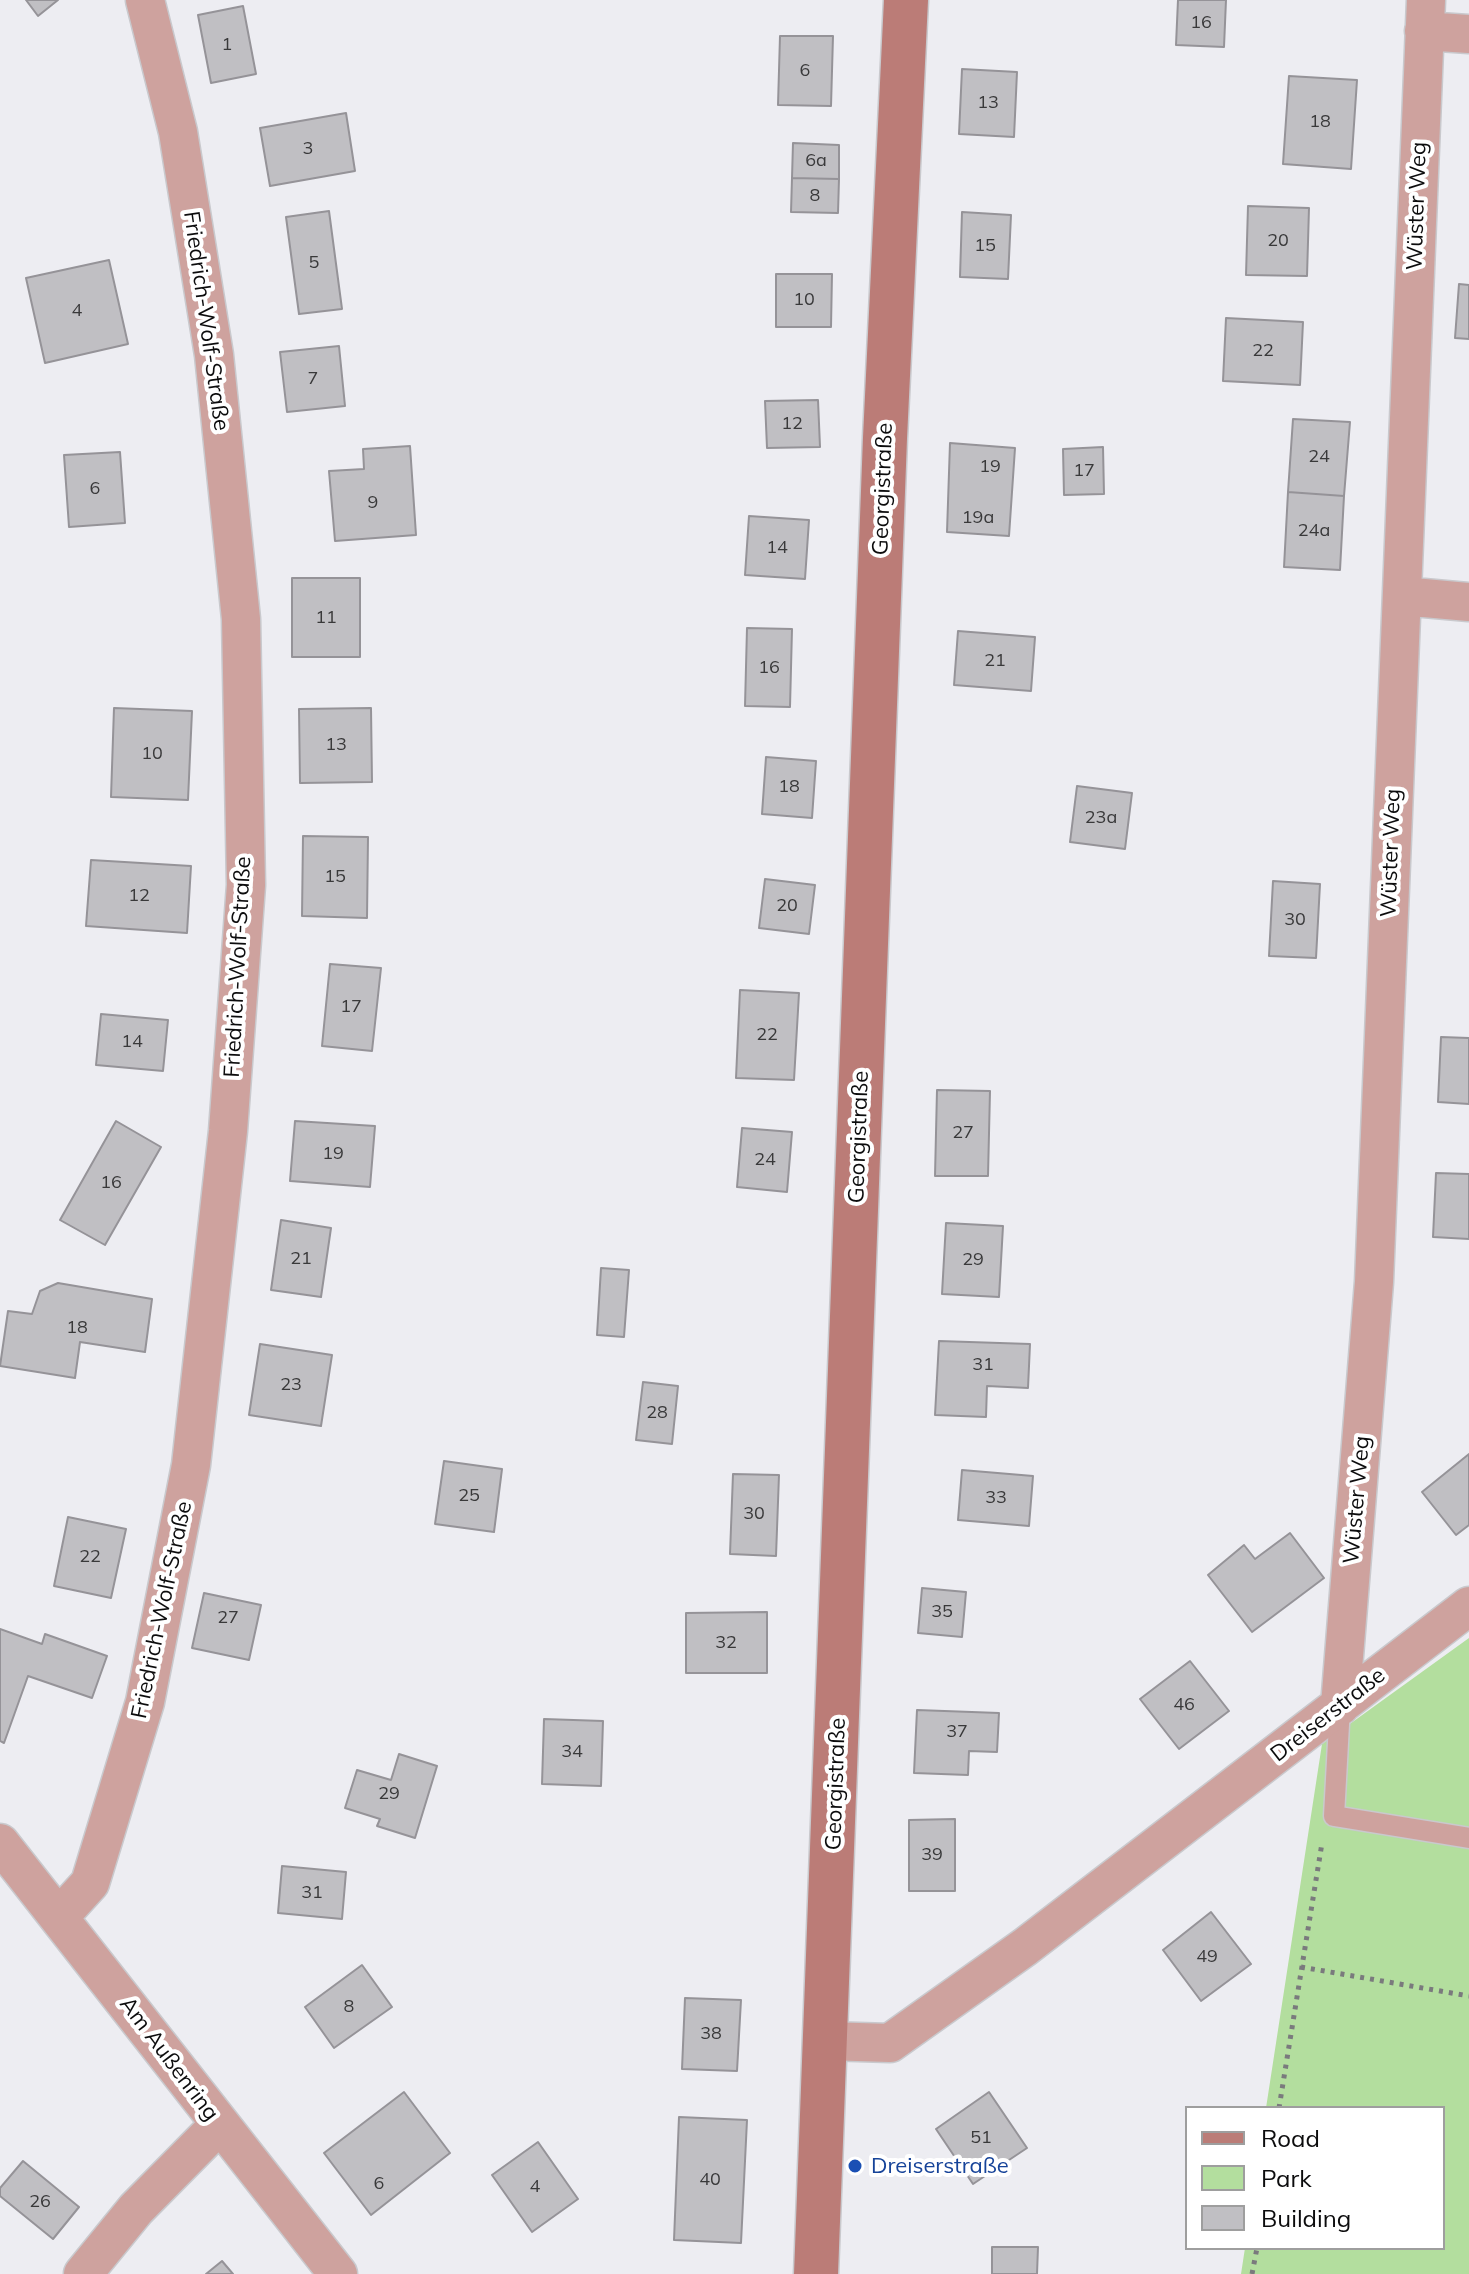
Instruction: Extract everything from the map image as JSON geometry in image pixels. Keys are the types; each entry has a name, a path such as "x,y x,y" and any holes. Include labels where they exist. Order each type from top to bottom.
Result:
{"street":[{"name":"Friedrich-Wolf-Straße","path":"60,1916 90,1883 145,1702 191,1465 228,1131 246,885 241,619 214,355 178,132 145,0"},
{"name":"Georgistraße","path":"816,2274 885,438 906,0"},
{"path":"1425,16 1469,34"},
{"name":"Wüster Weg","path":"1340,1706 1374,1282 1425,16"},
{"path":"1402,596 1469,602"},
{"name":"Dreiserstraße","path":"826,2041 890,2043 1025,1947 1469,1606"},
{"name":"Am Außenring","path":"0,1843 338,2274"},
{"path":"83,2274 136,2209 219,2125"}],"lane":[{"path":"1340,1706 1334,1816 1469,1838"}],"path":[{"path":"1279,2106 1322,1844 1334,1816"},
{"path":"1301,1967 1469,1996"},
{"path":"1252,2274 1257,2250"}],"green space":[{"path":"1469,1638 1469,2274 1241,2274 1245,2250 1445,2250 1445,2106 1266,2106 1322,1744"}],"building":[{"path":"26,0 58,0 38,16"},
{"path":"1178,0 1226,0 1224,47 1176,45"},
{"path":"243,6 256,74 211,83 198,15"},
{"path":"780,36 833,36 831,106 778,105"},
{"path":"962,69 1017,72 1014,137 959,134"},
{"path":"1289,76 1357,80 1351,169 1283,164"},
{"path":"346,113 355,171 270,186 260,128"},
{"path":"793,143 839,145 839,179 792,178"},
{"path":"792,178 839,179 838,213 791,212"},
{"path":"1248,206 1309,208 1307,276 1246,275"},
{"path":"329,211 342,309 299,314 286,217"},
{"path":"962,212 1011,215 1008,279 960,277"},
{"path":"109,260 128,344 45,363 26,278"},
{"path":"776,274 832,274 831,327 776,327"},
{"path":"1459,284 1469,285 1469,339 1455,338"},
{"path":"1226,318 1303,322 1300,385 1223,381"},
{"path":"339,346 345,406 287,412 280,352"},
{"path":"818,400 820,447 767,448 765,401"},
{"path":"1293,419 1350,422 1344,496 1288,492"},
{"path":"950,443 1015,448 1009,536 947,532"},
{"path":"410,446 416,535 335,541 329,471 364,469 363,449"},
{"path":"1103,447 1104,494 1064,495 1063,449"},
{"path":"120,452 125,523 69,527 64,455"},
{"path":"1288,492 1344,496 1340,570 1284,567"},
{"path":"749,516 809,520 805,579 745,575"},
{"path":"292,578 360,578 360,657 292,657"},
{"path":"747,628 792,629 790,707 745,706"},
{"path":"958,631 1035,637 1031,691 954,685"},
{"path":"114,708 192,711 188,800 111,797"},
{"path":"371,708 372,782 300,783 299,709"},
{"path":"766,757 816,761 812,818 762,814"},
{"path":"1077,786 1132,793 1125,849 1070,842"},
{"path":"303,836 368,837 367,918 302,916"},
{"path":"91,860 191,866 187,933 86,926"},
{"path":"765,879 815,885 809,934 759,928"},
{"path":"1273,881 1320,884 1316,958 1269,956"},
{"path":"330,964 381,968 372,1051 322,1046"},
{"path":"740,990 799,993 794,1080 736,1078"},
{"path":"101,1014 168,1020 163,1071 96,1065"},
{"path":"1441,1037 1469,1038 1469,1104 1438,1102"},
{"path":"937,1090 990,1091 988,1176 935,1176"},
{"path":"116,1121 161,1147 105,1245 60,1220"},
{"path":"295,1121 375,1126 370,1187 290,1181"},
{"path":"742,1128 792,1132 787,1192 737,1187"},
{"path":"1436,1173 1469,1174 1469,1239 1433,1237"},
{"path":"281,1220 331,1228 321,1297 271,1290"},
{"path":"946,1223 1003,1226 999,1297 942,1294"},
{"path":"601,1268 629,1270 624,1337 597,1335"},
{"path":"58,1283 152,1299 145,1352 80,1342 75,1378 0,1366 8,1311 32,1314 40,1291"},
{"path":"939,1341 1030,1344 1028,1388 987,1386 986,1417 935,1415"},
{"path":"260,1344 332,1355 321,1426 249,1415"},
{"path":"643,1382 678,1386 672,1444 636,1440"},
{"path":"1469,1454 1469,1525 1456,1535 1422,1492"},
{"path":"444,1461 502,1469 494,1532 435,1524"},
{"path":"962,1470 1033,1476 1029,1526 958,1520"},
{"path":"733,1474 779,1475 776,1556 730,1554"},
{"path":"68,1517 126,1529 111,1598 54,1586"},
{"path":"1290,1533 1324,1578 1252,1632 1208,1575 1244,1545 1255,1559"},
{"path":"922,1588 966,1592 962,1637 918,1633"},
{"path":"204,1593 261,1605 249,1660 192,1648"},
{"path":"767,1612 767,1673 686,1673 686,1613"},
{"path":"0,1629 42,1644 45,1634 107,1656 92,1698 28,1676 4,1743 0,1741"},
{"path":"1190,1661 1229,1711 1179,1749 1140,1699"},
{"path":"917,1710 999,1713 997,1752 969,1751 968,1775 914,1773"},
{"path":"544,1719 603,1721 601,1786 542,1784"},
{"path":"399,1754 437,1766 415,1838 377,1826 380,1819 345,1808 357,1770 391,1780"},
{"path":"955,1819 955,1891 909,1891 909,1820"},
{"path":"282,1866 346,1872 342,1919 278,1913"},
{"path":"1211,1912 1251,1964 1201,2001 1163,1950"},
{"path":"362,1965 392,2007 334,2048 305,2007"},
{"path":"685,1998 741,2000 737,2071 682,2069"},
{"path":"404,2092 450,2153 371,2215 324,2153"},
{"path":"989,2092 1027,2148 973,2184 936,2129"},
{"path":"679,2117 747,2120 741,2243 674,2240"},
{"path":"538,2142 578,2199 532,2232 492,2175"},
{"path":"23,2161 79,2207 53,2239 0,2196 0,2188"},
{"path":"992,2247 1038,2247 1037,2274 992,2274"},
{"path":"222,2261 233,2274 206,2274"}],"place":[{"name":"Dreiserstraße","path":"855,2166"}]}
